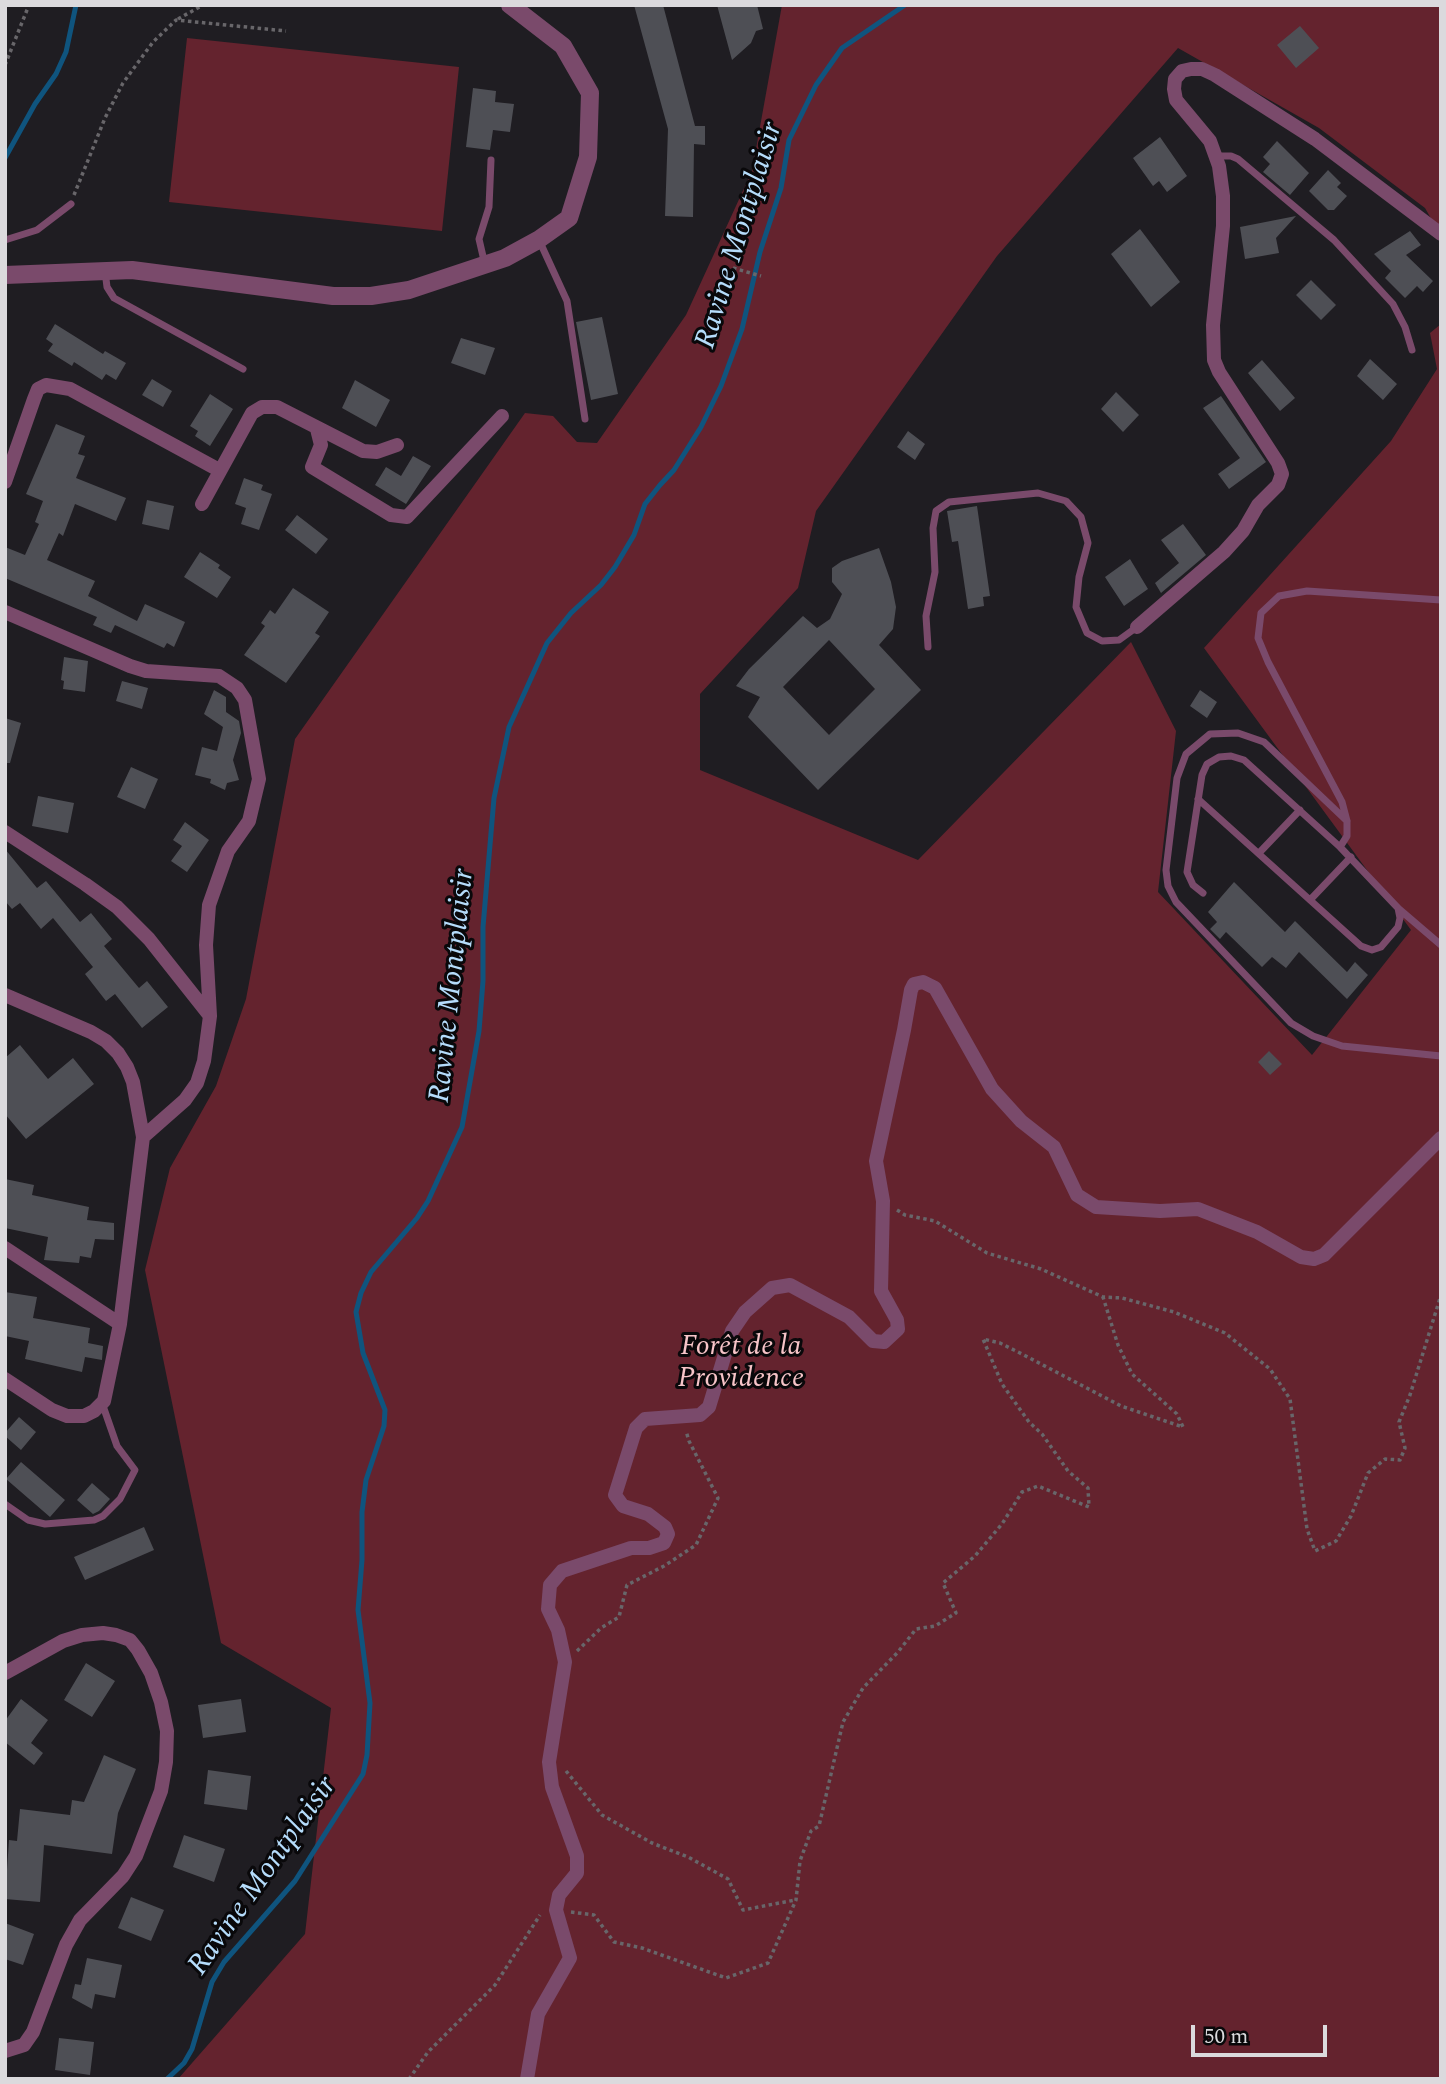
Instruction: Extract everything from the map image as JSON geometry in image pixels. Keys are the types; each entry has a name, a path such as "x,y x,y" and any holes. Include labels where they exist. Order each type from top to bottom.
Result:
{"street":[{"path":"5,275 104,270 158,273 333,296 371,296 409,290 505,258 569,218 588,157 590,93 563,47 510,5"},
{"path":"1137,627 1224,552 1243,531 1258,505 1278,485 1282,474 1278,463 1214,360 1213,326 1223,226 1223,196 1216,156 1210,141 1176,100 1175,79 1182,71 1202,69 1215,75 1315,139 1441,234"},
{"path":"5,482 33,399 38,390 46,384 70,389 219,470"},
{"path":"202,504 252,413 262,407 277,407 363,451 377,452 397,444"},
{"path":"317,429 321,445 312,467 391,515 407,517 502,416"},
{"path":"5,612 146,671 219,676 237,688 245,700 259,779 249,821 228,852 209,905 206,945 210,1016 204,1061 197,1083 185,1100 143,1137"},
{"path":"5,832 117,907 149,939 210,1016"},
{"path":"527,2079 538,2014 570,1958 556,1910 559,1895 577,1872 577,1856 552,1787 549,1762 565,1662 558,1630 548,1609 550,1585 562,1571 631,1548 649,1548 664,1543 668,1534 665,1527 648,1514 623,1506 615,1494 636,1428 645,1419 700,1415 709,1407 732,1331 744,1311 772,1289 790,1285 849,1317 873,1340 884,1342 898,1329 897,1320 881,1291 883,1201 876,1161 914,984 923,982 935,988 992,1089 1021,1121 1054,1147 1077,1195 1096,1207 1160,1211 1198,1209 1257,1232 1301,1257 1314,1259 1324,1255 1441,1138"},
{"path":"5,995 91,1032 106,1041 118,1053 133,1082 143,1137 120,1324 102,1403 84,1416 67,1416 52,1410 5,1379"},
{"path":"5,1248 120,1324"},
{"path":"5,1673 63,1641 82,1635 116,1634 130,1640 151,1673 167,1731 161,1791 135,1856 122,1876 98,1899 66,1945 29,2039 24,2045 5,2051"}],"lane":[{"path":"1216,156 1238,159 1334,240 1393,304 1405,327 1412,350"},
{"path":"485,265 478,239 489,207 491,159"},
{"path":"5,240 37,230 71,204"},
{"path":"539,239 567,301 585,419"},
{"path":"104,270 107,287 114,298 243,369"},
{"path":"929,647 926,616 935,572 933,528 936,511 949,502 1012,495 1038,493 1066,501 1081,517 1088,543 1079,577 1076,607 1087,633 1102,641 1119,639 1137,627"},
{"path":"1340,846 1347,836 1347,821 1342,802 1268,662 1258,638 1261,613 1279,596 1307,591 1441,600"},
{"path":"1347,821 1264,741 1238,733 1210,734 1186,754 1177,778 1166,870 1168,886 1176,902 1291,1023 1314,1037 1342,1046 1441,1056"},
{"path":"1203,893 1193,885 1187,872 1202,775 1207,764 1219,757 1231,756 1244,760 1300,810 1340,846 1398,908 1441,945"},
{"path":"1198,799 1361,946 1372,950 1381,947 1398,927 1398,908"},
{"path":"1259,853 1300,810"},
{"path":"1310,900 1351,857"},
{"path":"5,1504 28,1520 45,1524 94,1520 103,1516 120,1499 135,1470 117,1446 102,1403"}],"path":[{"path":"5,65 29,5"},
{"path":"71,204 105,118 123,83 153,42 176,20 203,5"},
{"path":"176,20 286,32"},
{"path":"733,268 761,276"},
{"path":"883,1201 905,1215 935,1221 987,1253 1041,1269 1103,1297 1122,1298 1174,1312 1225,1333 1270,1369 1290,1399 1307,1530 1315,1551 1336,1541 1351,1516 1368,1473 1385,1459 1400,1460 1405,1448 1399,1422 1441,1296"},
{"path":"408,2079 428,2052 495,1985 538,1916 556,1910 594,1915 614,1942 642,1948 726,1978 768,1963 796,1900 800,1861 811,1831 819,1826 843,1722 863,1688 898,1653 916,1629 935,1626 956,1613 943,1584 975,1556 1002,1524 1022,1492 1038,1486 1089,1507 1088,1488 1068,1471 1002,1384 983,1339 1000,1343 1121,1406 1184,1427 1177,1414 1132,1374 1118,1345 1103,1297"},
{"path":"549,1762 563,1767 602,1815 652,1843 688,1857 727,1879 743,1910 796,1900"}],"green space":[{"name":"Forêt de la Providence","path":"782,5 1441,5 1441,236 1425,208 1319,128 1178,48 997,256 816,511 798,588 700,694 700,770 918,860 1131,642 1176,731 1158,892 1312,1055 1411,930 1204,648 1391,441 1437,369 1430,333 1441,324 1441,2079 178,2079 305,1934 331,1708 221,1643 145,1270 170,1168 216,1086 246,999 295,739 525,413 553,416 577,442 597,443 686,315 752,171"},
{"path":"187,38 459,67 442,231 169,202"}],"building":[{"path":"634,5 663,5 695,126 705,126 705,145 694,144 693,217 665,216 668,129"},
{"path":"717,5 757,5 763,29 756,31 751,43 732,60"},
{"path":"1300,26 1319,48 1296,68 1277,45"},
{"path":"473,88 496,91 495,102 514,104 510,132 493,130 490,150 466,147"},
{"path":"1160,137 1187,176 1167,192 1159,181 1153,186 1133,158"},
{"path":"1277,141 1309,173 1290,195 1263,172 1270,164 1263,157"},
{"path":"1328,170 1341,183 1337,187 1347,196 1334,210 1328,210 1309,191"},
{"path":"1296,216 1276,238 1279,253 1245,259 1240,227"},
{"path":"1140,229 1180,282 1151,307 1111,254"},
{"path":"1410,231 1421,245 1406,255 1433,281 1423,292 1417,286 1405,298 1385,278 1391,271 1374,254"},
{"path":"1311,280 1336,305 1321,320 1296,295"},
{"path":"602,317 618,394 591,400 576,322"},
{"path":"55,324 103,354 105,351 126,363 116,380 106,374 102,380 74,362 72,366 48,351 53,344 46,339"},
{"path":"461,338 495,348 485,375 451,363"},
{"path":"1370,359 1397,384 1383,400 1357,376"},
{"path":"1262,360 1295,398 1280,411 1248,373"},
{"path":"152,379 172,391 163,407 142,395"},
{"path":"355,380 390,400 376,427 342,408"},
{"path":"1116,392 1139,415 1123,432 1101,409"},
{"path":"210,394 233,409 210,446 195,436 198,431 190,426"},
{"path":"1221,396 1266,462 1229,489 1218,474 1240,458 1203,408"},
{"path":"56,424 85,436 78,454 85,456 76,478 126,498 116,521 75,504 63,536 59,533 47,560 95,581 88,596 137,621 145,604 185,622 174,647 167,643 164,648 115,625 111,633 93,625 97,617 5,578 5,547 25,555 39,524 35,522 43,501 26,494"},
{"path":"908,431 925,444 915,460 897,447"},
{"path":"413,456 431,466 406,504 375,485 386,467 401,476"},
{"path":"244,478 263,485 261,490 272,494 259,530 241,524 246,508 235,504"},
{"path":"147,500 174,506 169,530 142,524"},
{"path":"977,506 990,596 983,597 984,606 968,609 958,541 952,542 947,511"},
{"path":"297,515 328,539 316,554 285,530"},
{"path":"1183,524 1206,555 1161,593 1155,583 1179,563 1161,540"},
{"path":"879,548 891,582 896,607 893,629 879,645 921,690 818,790 748,717 760,697 736,686 749,669 803,616 817,628 830,619 842,594 832,582 832,568 842,561","holes":["829,640 875,689 829,735 783,687"]},
{"path":"200,552 220,565 218,568 231,577 217,598 184,577"},
{"path":"1130,559 1148,589 1124,606 1105,577"},
{"path":"293,588 329,612 315,633 320,636 286,683 244,655 265,626 261,623 270,610 275,614"},
{"path":"64,657 88,661 85,692 63,689 64,681 61,680"},
{"path":"122,681 148,688 142,709 116,701"},
{"path":"214,690 226,697 226,712 239,721 241,733 233,760 239,780 227,783 225,790 210,783 211,779 195,775 202,747 217,751 223,727 204,714"},
{"path":"1200,690 1217,702 1207,718 1190,706"},
{"path":"5,718 21,723 10,763 5,763"},
{"path":"131,767 158,779 145,809 117,797"},
{"path":"38,796 74,803 68,833 32,826"},
{"path":"185,822 209,840 187,872 171,861 182,846 173,840"},
{"path":"5,849 37,888 46,881 80,922 91,913 112,939 104,946 139,988 147,981 168,1007 142,1028 115,994 106,1001 85,974 93,967 53,918 41,929 20,903 12,909 5,901"},
{"path":"1234,882 1285,932 1295,921 1347,972 1355,962 1368,975 1347,999 1299,952 1286,968 1272,957 1262,967 1226,932 1220,939 1210,929 1217,922 1208,912"},
{"path":"20,1045 48,1079 73,1058 94,1084 26,1139 5,1114 5,1058"},
{"path":"1269,1051 1282,1064 1270,1075 1258,1062"},
{"path":"5,1179 34,1185 32,1195 89,1207 87,1220 114,1223 114,1240 95,1239 91,1258 80,1256 79,1263 44,1260 48,1237 5,1228"},
{"path":"5,1292 37,1297 33,1318 90,1328 88,1343 103,1346 102,1360 85,1357 82,1372 25,1359 29,1341 5,1336"},
{"path":"19,1417 36,1432 21,1450 5,1436"},
{"path":"21,1462 65,1500 50,1517 6,1479"},
{"path":"92,1483 110,1499 93,1514 77,1500"},
{"path":"144,1527 154,1550 85,1580 74,1557"},
{"path":"86,1663 115,1681 92,1717 64,1700"},
{"path":"21,1699 48,1720 31,1743 43,1753 34,1765 5,1742 5,1721"},
{"path":"241,1699 246,1732 203,1738 198,1705"},
{"path":"104,1755 136,1769 118,1813 112,1854 44,1845 40,1902 5,1899 9,1840 17,1841 20,1809 70,1815 72,1800 84,1802"},
{"path":"208,1770 251,1776 247,1810 204,1804"},
{"path":"184,1835 225,1849 214,1882 173,1867"},
{"path":"131,1897 164,1910 151,1941 118,1928"},
{"path":"5,1923 34,1934 23,1965 5,1959"},
{"path":"87,1958 122,1965 115,1998 95,1994 92,2009 72,1998 75,1984 81,1985"},
{"path":"59,2038 94,2042 90,2075 55,2070"}],"waterway":[{"path":"5,158 35,104 56,74 66,52 76,5"},
{"name":"Ravine Montplaisir","path":"167,2079 184,2063 192,2049 212,1982 224,1962 295,1881 363,1774 367,1755 370,1703 358,1610 362,1512 366,1480 384,1426 385,1410 363,1353 356,1312 371,1272 428,1201 462,1127 479,1031 483,927 494,798 509,727 547,643 571,613 601,585 615,567 634,535 645,504 674,470 701,427 721,386 742,329 760,252 781,188 789,140 816,85 842,48 905,5"}]}
